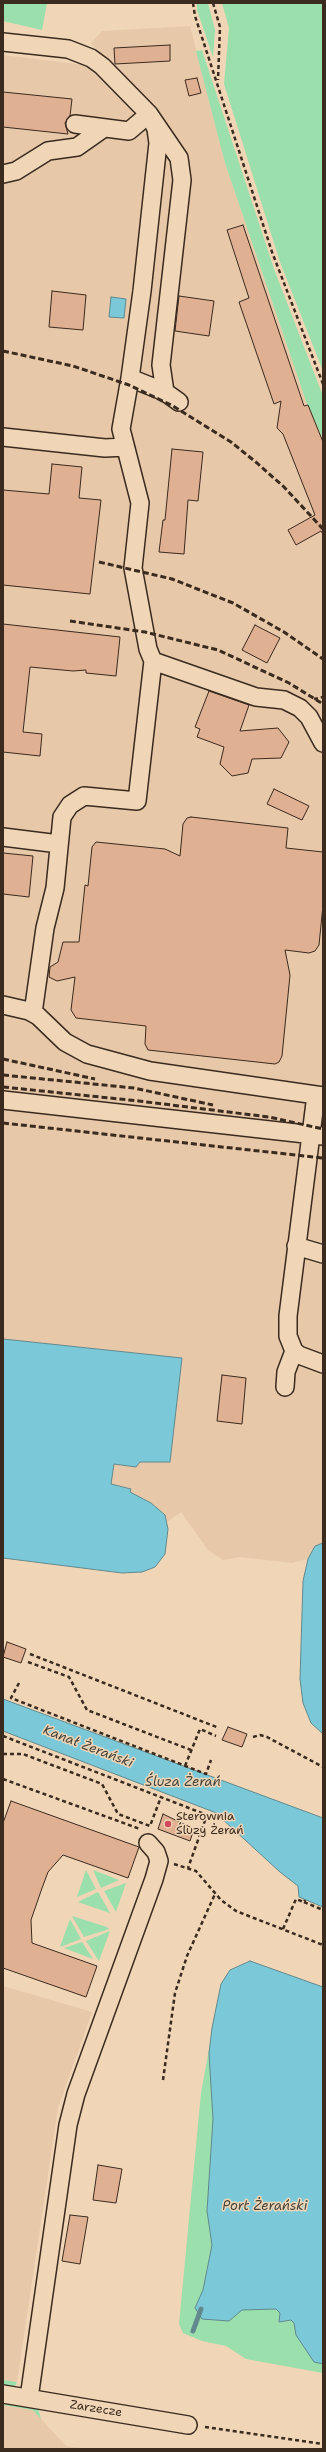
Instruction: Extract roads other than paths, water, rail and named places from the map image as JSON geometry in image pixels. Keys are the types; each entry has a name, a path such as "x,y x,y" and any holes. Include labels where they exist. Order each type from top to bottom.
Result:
{"street":[{"path":"3,42 80,52 102,66 149,114 174,148 182,168 177,233 161,365 165,392"},
{"path":"75,124 129,131 149,114"},
{"path":"33,1013 45,928 55,888 58,844 62,817 70,805 84,796 137,801 153,661 148,649 134,580 133,568 140,503 121,429 130,378 157,164 158,143 156,129 149,114"},
{"path":"3,174 16,171 48,151 76,147 104,128"},
{"path":"130,378 165,392 179,402"},
{"path":"3,437 105,448 125,447"},
{"path":"153,661 256,697 284,700 300,708 309,717 323,743"},
{"path":"3,837 58,844"},
{"path":"3,1004 33,1013 65,1042 87,1054 150,1071 319,1095 317,1135 296,1246 288,1316 288,1336 294,1351 304,1358 323,1364"},
{"path":"3,1100 317,1135"},
{"path":"296,1246 323,1254"},
{"path":"285,1387 286,1372 294,1351"},
{"path":"29,2398 68,2125 76,2094 154,1879 159,1861 156,1852 145,1836"},
{"name":"Zarzecze","path":"3,2394 188,2424"}],"water":[{"path":"111,297 126,299 124,318 109,317"},
{"path":"3,1339 182,1358 170,1462 140,1462 136,1467 114,1464 111,1484 131,1489 130,1492 151,1503 165,1515 168,1529 165,1554 155,1567 142,1572 122,1573 3,1558"},
{"path":"323,1543 323,1734 311,1723 303,1703 300,1679 303,1581 308,1559 315,1546"},
{"path":"3,1699 323,1818 323,1907 299,1897 298,1886 280,1872 220,1817 219,1814 3,1731"},
{"name":"Port Żerański","path":"250,1961 323,1987 323,2364 314,2362 296,2335 294,2323 291,2320 279,2322 280,2313 276,2309 242,2310 229,2321 202,2319 195,2308 203,2290 212,2245 207,2211 213,2119 209,2053 212,2028 221,1984 230,1970"}],"waterway":[{"path":"193,2331 201,2309"}],"railway":[{"path":"3,351 73,366 129,385 173,406 231,442 257,463 284,487 323,529"},
{"path":"99,562 172,579 233,603 284,632 323,659"},
{"path":"70,621 145,632 218,650 289,683 323,704"},
{"path":"3,1059 95,1079"},
{"path":"3,1075 134,1088 213,1105"},
{"path":"3,1087 139,1101 269,1117 323,1129"},
{"path":"3,1123 323,1158"}],"place":[{"name":"Sterownia Śluzy Żerań","path":"168,1824"}],"water label":[{"name":"Kanał Żerański","path":"88,1747"},
{"name":"Śluza Żerań","path":"183,1783"}]}
